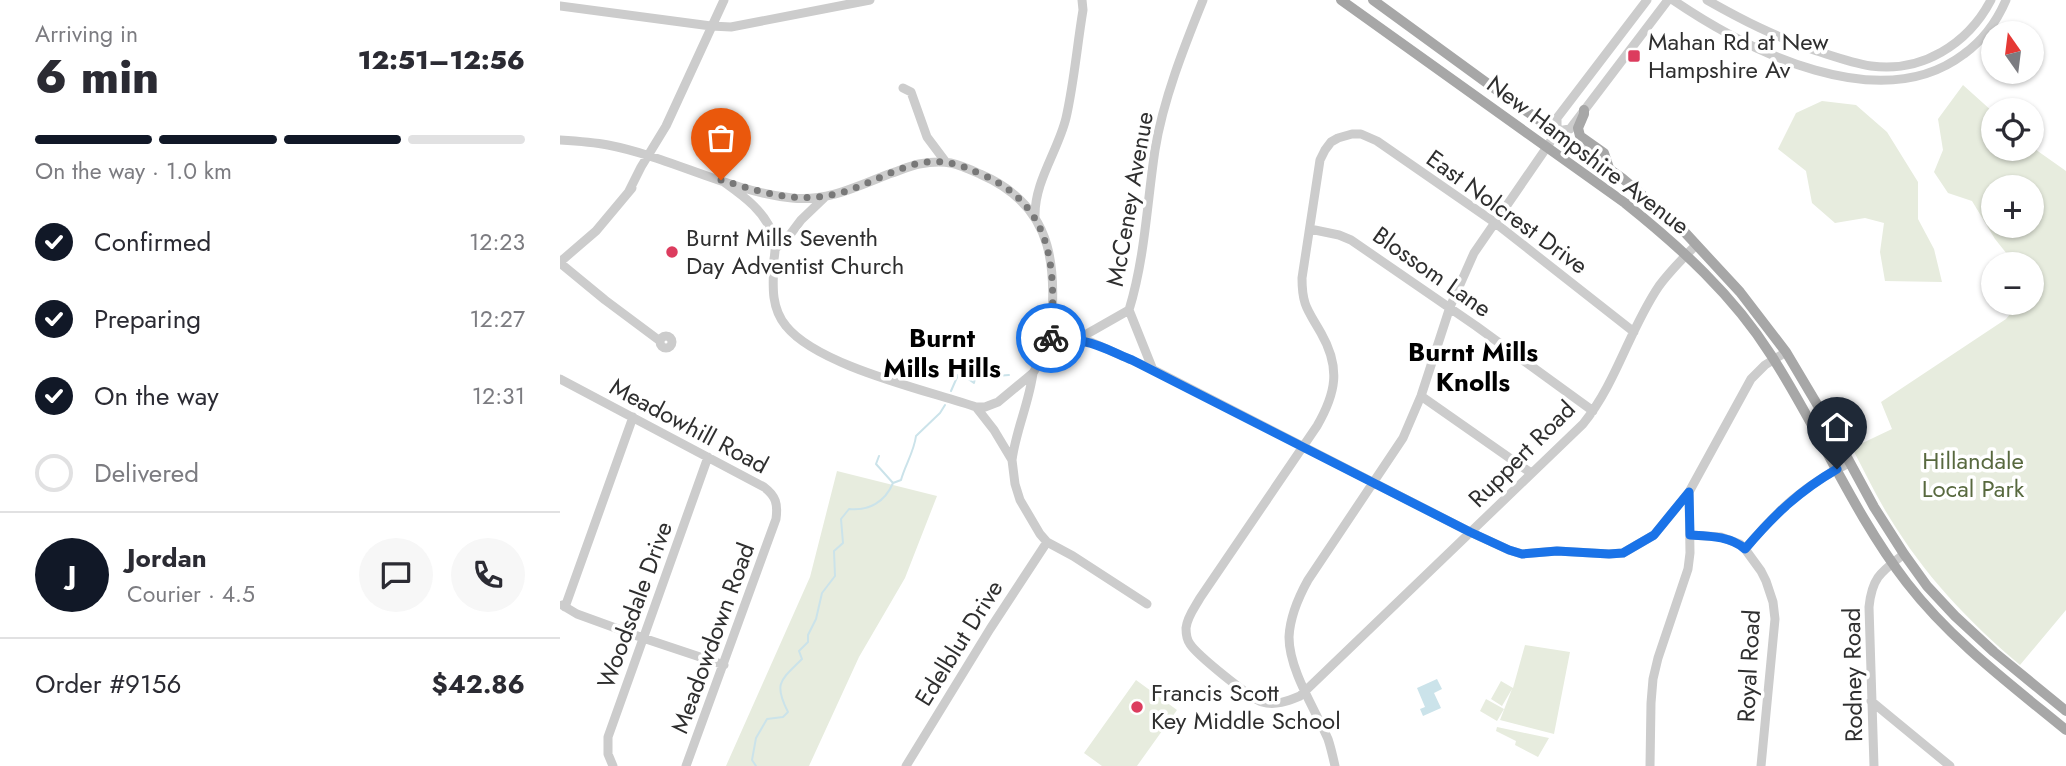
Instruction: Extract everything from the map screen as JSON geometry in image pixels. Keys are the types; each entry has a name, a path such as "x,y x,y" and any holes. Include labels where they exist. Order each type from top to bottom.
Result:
{"main road":[{"name":"New Hampshire Avenue","path":"1341,0 1625,203 1686,255 1731,302 1774,359 1892,563 1924,603 1962,643 2066,730"},
{"name":"New Hampshire Avenue","path":"1373,0 1609,168 1679,226 1740,292 1786,352 1874,507 1927,586 1994,652 2066,711"},
{"path":"1586,108 1578,128 1580,136 1604,153 1609,168"}],"street":[{"path":"660,341 560,263 596,231 645,170 649,156 666,126 724,0"},
{"path":"560,6 732,27 870,0"},
{"path":"1035,217 1034,206 1066,119 1083,10 1082,0"},
{"name":"McCeney Avenue","path":"1050,345 1061,340 1078,339 1129,310 1142,257 1161,122 1203,0"},
{"path":"1335,766 1329,743 1290,652 1292,614 1308,580 1403,438 1421,396 1450,307 1474,253 1557,131 1557,118 1647,0"},
{"path":"1557,131 1570,129 1671,0 1715,26 1775,55 1842,77 1878,82 1922,75 1958,59 1988,31 2006,0"},
{"path":"1707,0 1752,26 1785,40 1863,64 1888,67 1923,61 1948,49 1970,30 1991,0"},
{"path":"903,88 911,92 927,137 945,161"},
{"path":"1574,97 1586,108"},
{"name":"East Nolcrest Drive","path":"1310,229 1320,160 1331,142 1352,134 1361,134 1377,141 1494,222 1634,332"},
{"path":"560,140 610,145 789,198 825,197 842,193 916,164 945,161 995,180 1027,206 1045,238 1054,296 1050,345 1033,373 998,402 985,407 976,407 867,372 808,345 797,338 778,313 773,297 774,238 760,213 745,197 721,180"},
{"path":"775,249 825,197"},
{"path":"1302,447 1329,406 1334,380 1328,347 1307,311 1302,296 1302,278 1310,229"},
{"name":"Blossom Lane","path":"1310,229 1351,240 1450,307 1593,411"},
{"name":"Ruppert Road","path":"1302,447 1200,598 1186,627 1189,643 1195,650 1243,691 1262,702 1276,704 1300,696 1583,424 1604,395 1658,287 1696,245"},
{"path":"1129,310 1154,370"},
{"path":"1078,339 1091,342 1154,370 1470,532 1522,554 1557,551 1623,553 1654,535 1689,492 1751,379 1765,365 1786,352"},
{"path":"1033,373 1012,460 1020,500 1047,542 1147,604"},
{"name":"Meadowhill Road","path":"560,379 764,486 773,494 778,506 775,523"},
{"path":"1421,396 1531,473"},
{"path":"976,407 1012,460"},
{"path":"633,417 563,605 577,614 724,665"},
{"name":"Woodsdale Drive","path":"613,766 608,754 608,737 708,457"},
{"path":"1690,535 1721,537 1740,544 1745,549 1798,494 1849,463"},
{"path":"1650,766 1653,679 1688,569 1689,492"},
{"name":"Meadowdown Road","path":"686,766 775,523"},
{"name":"Edelblut Drive","path":"906,766 1047,542"},
{"name":"Royal Road","path":"1745,549 1766,581 1775,619 1761,766"},
{"name":"Rodney Road","path":"1874,766 1869,607 1871,590 1877,579 1904,554"},
{"path":"1871,701 1951,766"}],"green space":[{"name":"Hillandale Local Park","path":"1963,85 1981,101 1981,161 2044,161 2044,155 2066,171 2066,610 2020,665 1965,614 1917,558 1883,507 1852,448 1892,429 1881,402 2009,315 2044,315 2044,252 2005,252 1994,238 2044,238 2044,175 1981,175 1981,216 1972,201 1948,193 1934,172 1943,150 1938,119"},
{"path":"1822,101 1856,105 1887,132 1918,182 1918,219 1934,249 1942,282 1885,281 1880,252 1884,223 1865,218 1835,223 1812,203 1806,171 1778,149 1796,113"},
{"path":"837,471 937,496 905,578 859,657 809,766 726,766 810,577"},
{"path":"1525,645 1570,652 1554,734 1500,720 1512,689 1502,706 1491,699 1501,681 1513,688"},
{"path":"1136,680 1177,710 1137,766 1102,766 1084,753"},
{"path":"1486,699 1504,709 1497,721 1480,711"},
{"path":"1497,727 1549,738 1538,757 1515,745 1516,741 1496,731"}],"water":[{"path":"1437,679 1442,689 1434,693 1441,708 1423,716 1420,709 1425,707 1417,688"}],"waterway":[{"path":"951,391 958,375 974,383 976,373 985,367 996,376 1009,375"},
{"path":"756,766 752,760 756,738 767,719 783,717 788,712 781,694 781,682 802,659 799,651 808,642 822,593 835,576 834,551 843,543 841,519 849,509 876,504 886,495 893,483 901,480 916,436 945,405"},
{"path":"879,456 876,464 893,483"}],"way so far":[{"path":"721,180 751,190 797,199 842,193 916,164 945,161 995,180 1027,206 1045,238 1053,279 1051,338"}],"place":[{"name":"Mahan Rd at New Hampshire Av","path":"1634,56"},
{"name":"Burnt Mills Seventh Day Adventist Church","path":"672,252"},
{"name":"Francis Scott Key Middle School","path":"1137,707"}],"district":[{"name":"Burnt Mills Hills","path":"942,353"},
{"name":"Burnt Mills Knolls","path":"1473,367"}],"route":[{"path":"1051,338 1050,345 1061,340 1078,339 1091,342 1154,370 1470,532 1522,554 1557,551 1609,554 1632,550 1654,535 1689,492 1690,535 1721,537 1740,544 1745,549 1798,494 1837,469"}]}
